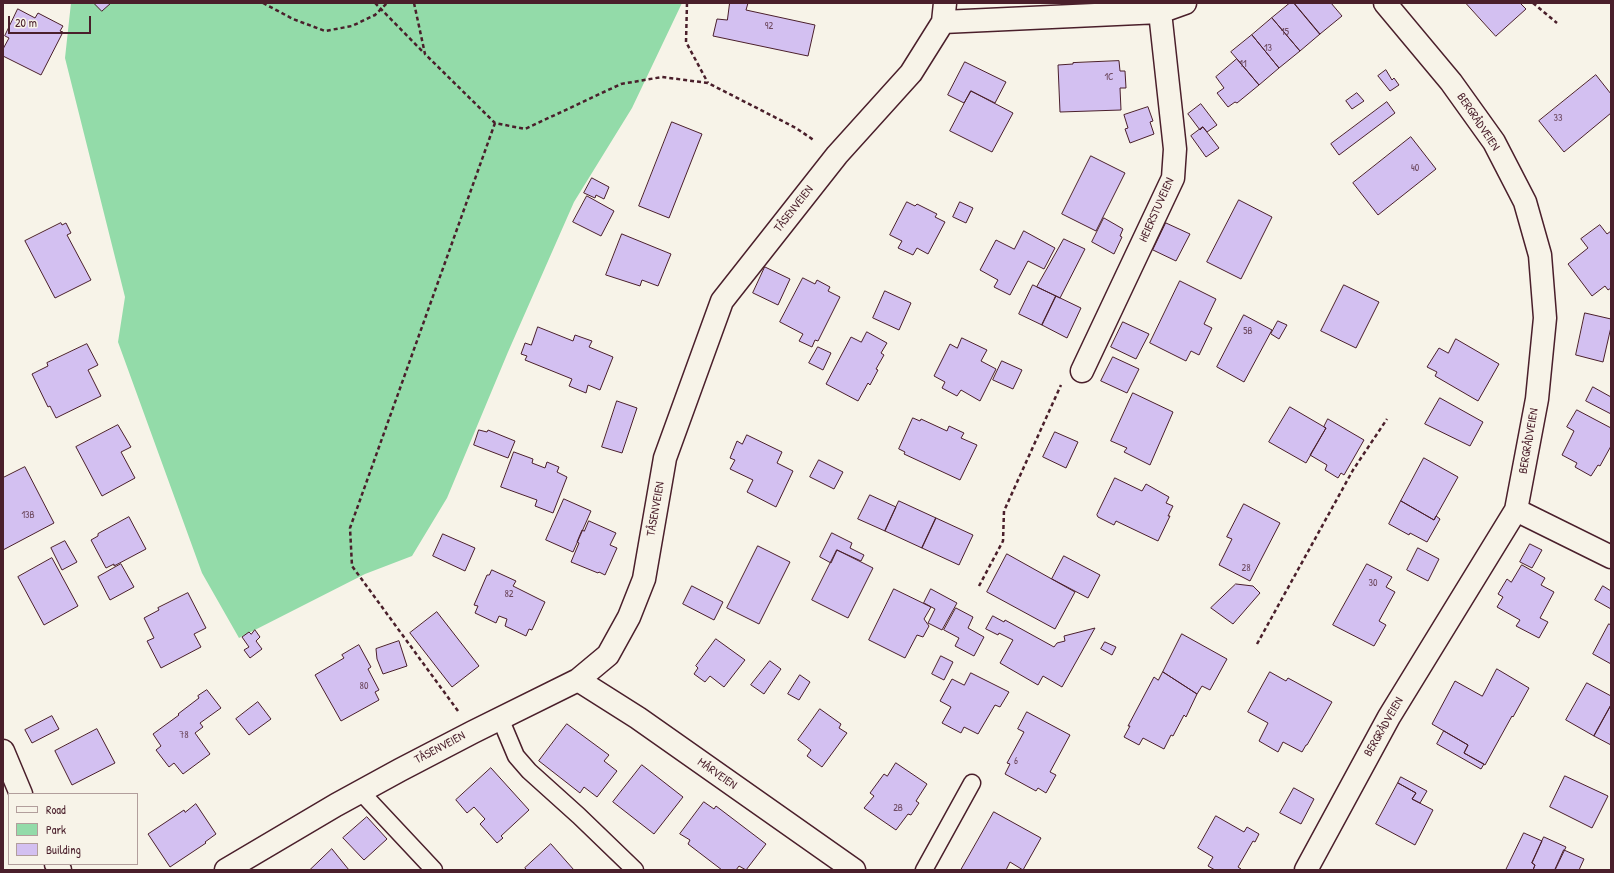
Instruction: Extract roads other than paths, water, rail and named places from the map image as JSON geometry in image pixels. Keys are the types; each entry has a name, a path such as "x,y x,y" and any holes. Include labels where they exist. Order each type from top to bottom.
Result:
{"street":[{"path":"944,12 1160,12 1185,3"},
{"name":"BERGRÅDVEIEN","path":"1306,870 1389,717 1516,510 1537,399 1545,318 1540,255 1526,202 1494,142 1451,82 1385,3"},
{"name":"TÅSENVEIEN","path":"226,870 360,791 472,732 578,680 608,655 628,618 644,579 665,458 722,301 837,155 912,73 944,12"},
{"name":"HEIERSTUVEIEN","path":"1082,371 1173,178 1175,149 1160,12"},
{"path":"1516,510 1611,557"},
{"name":"MÅRVEIEN","path":"578,680 638,718 854,870"},
{"path":"3,751 21,793"}],"lane":[{"path":"500,718 516,756 529,771 579,816 635,870"},
{"path":"924,870 972,783"},
{"path":"360,791 434,870"}]}
